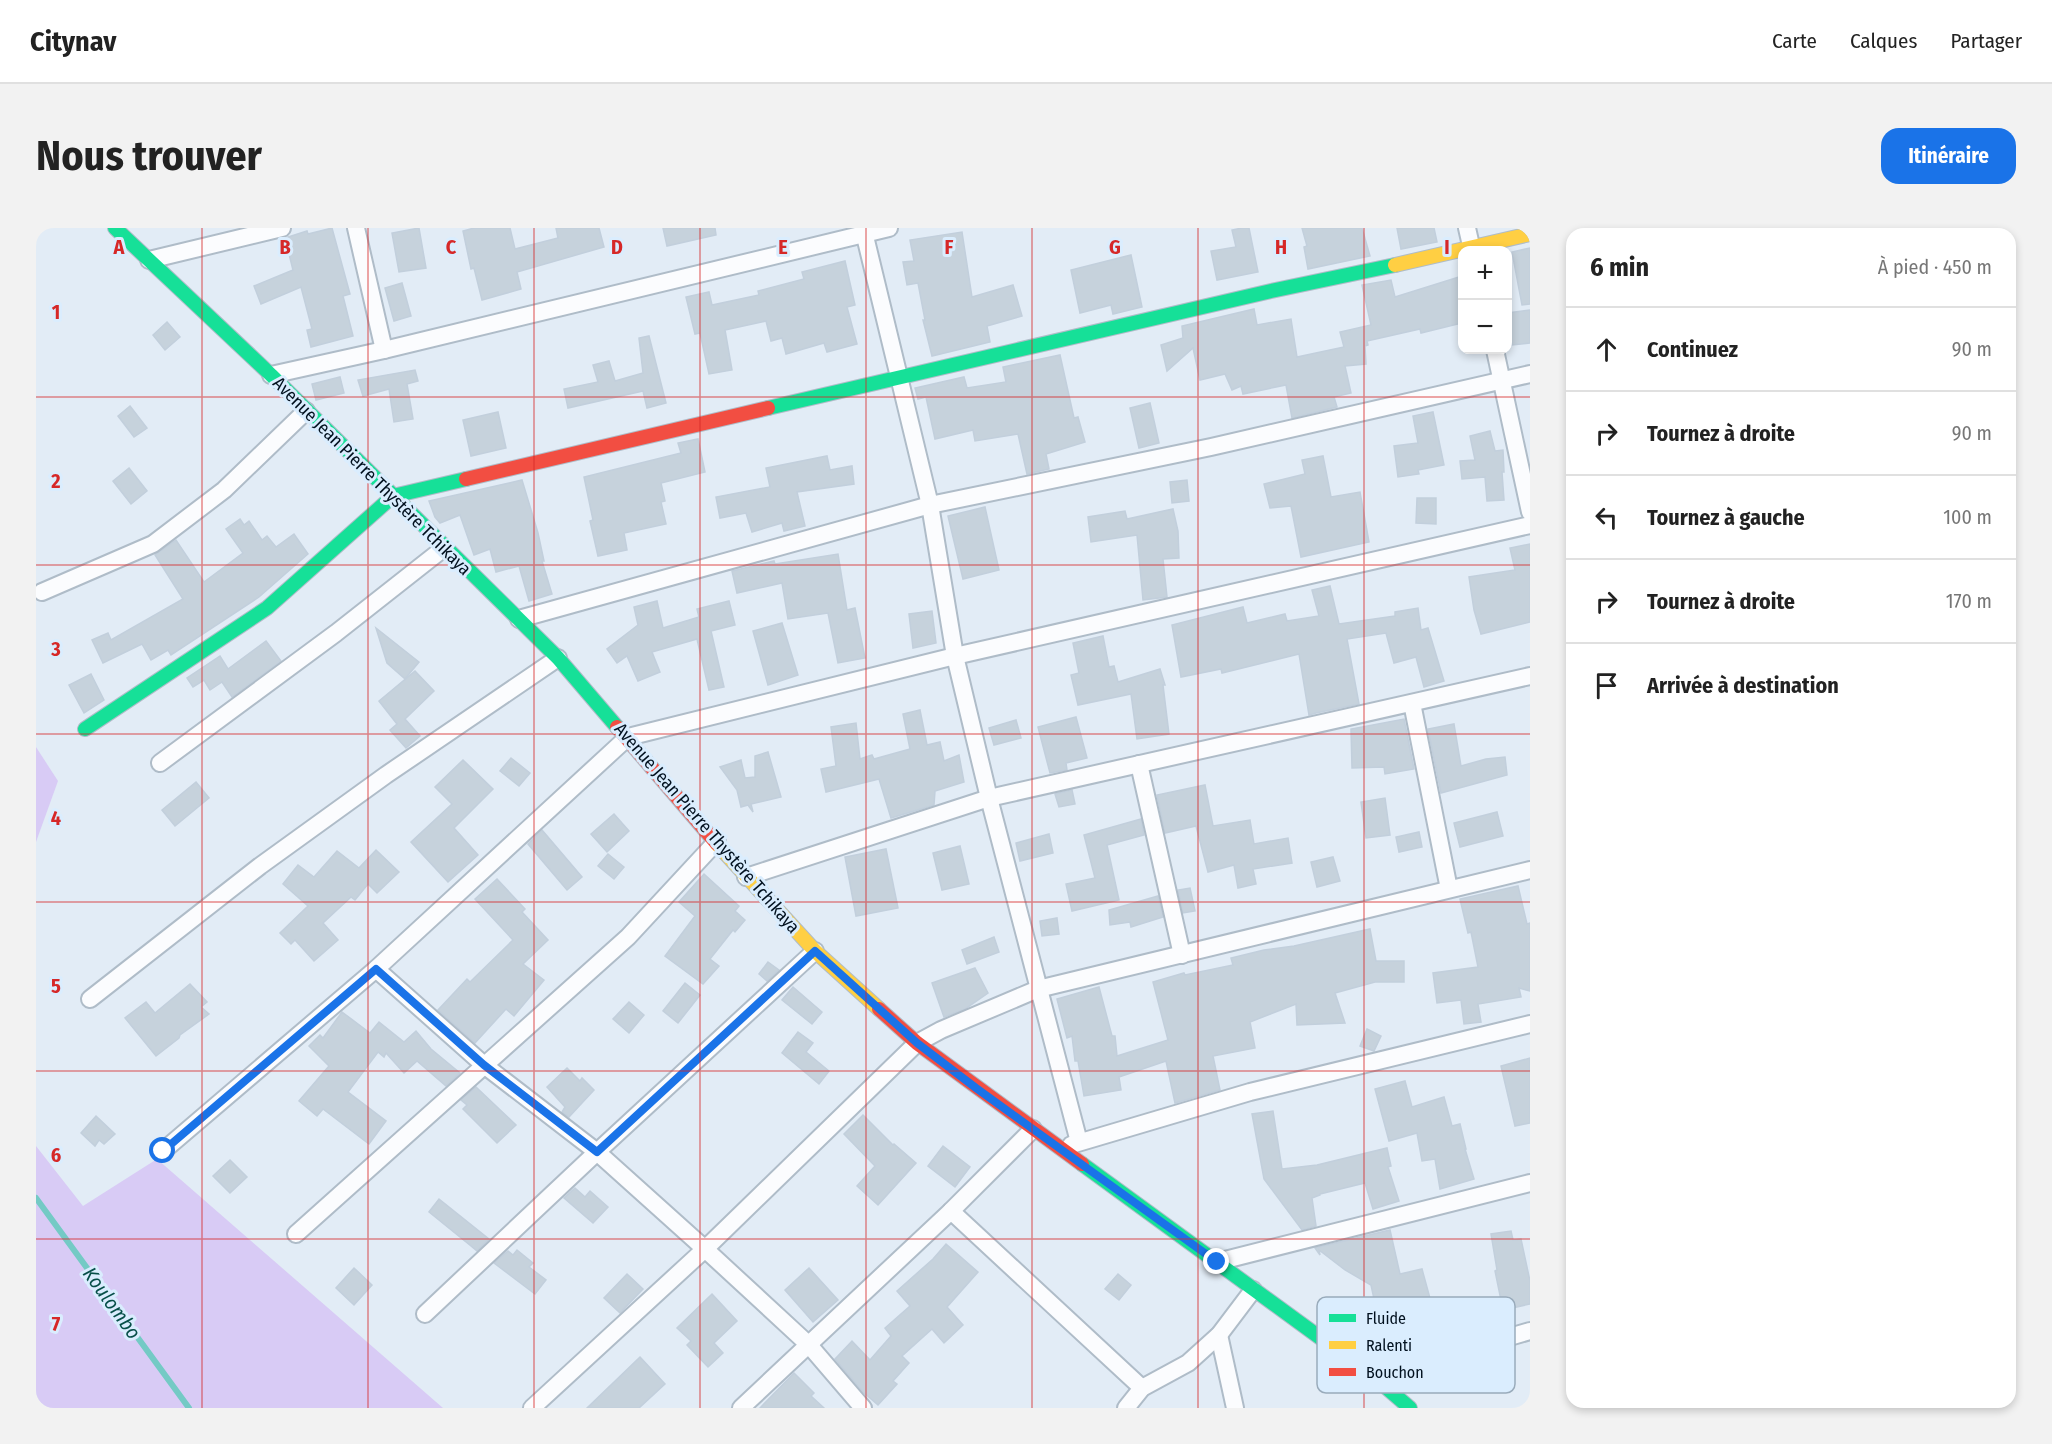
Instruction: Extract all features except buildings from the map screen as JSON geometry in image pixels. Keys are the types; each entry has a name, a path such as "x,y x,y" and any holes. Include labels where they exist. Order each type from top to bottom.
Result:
{"street":[{"name":"Avenue Jean Pierre Thystère Tchikaya","path":"115,228 271,375 558,658 746,877 815,951 917,1043 1317,1336"},
{"path":"149,260 282,228"},
{"path":"356,228 384,350"},
{"path":"271,375 384,350 864,231 889,228"},
{"path":"1467,228 1471,246"},
{"path":"864,231 930,505 955,656 988,798 1079,1142"},
{"path":"1484,246 1530,234"},
{"path":"85,729 267,608 393,496 1271,291 1458,252"},
{"path":"1496,354 1530,512"},
{"path":"519,619 930,505 1210,447 1530,375"},
{"path":"42,592 153,544 224,490 306,411"},
{"path":"163,1151 376,969 628,737 955,656 1530,525"},
{"path":"160,763 336,633 444,548"},
{"path":"90,999 260,866 395,769 558,658"},
{"path":"746,877 988,798 1530,676"},
{"path":"1412,703 1449,889"},
{"path":"1139,764 1182,955"},
{"path":"296,1234 628,937 717,841"},
{"path":"532,1408 705,1249 917,1043 941,1030 1038,989 1530,870"},
{"path":"425,1314 815,951"},
{"path":"376,969 484,1065 597,1152 705,1249 809,1345 863,1408"},
{"path":"1061,1148 1250,1092 1530,1024"},
{"path":"741,1408 951,1211 1034,1129"},
{"path":"1217,1262 1530,1183"},
{"path":"951,1211 1142,1388"},
{"path":"1126,1408 1142,1388 1188,1363 1219,1335 1253,1290"},
{"path":"1515,1335 1530,1331"},
{"path":"1219,1335 1236,1408"},
{"name":"Avenue Jean Pierre Thystère Tchikaya","path":"1393,1393 1410,1408"}],"shaded area":[{"path":"36,747 58,781 36,842"},
{"path":"36,1146 83,1206 157,1159 443,1408 36,1408"}],"waterway":[{"name":"Koulombo","path":"36,1198 189,1408"}],"traffic: fast":[{"path":"115,228 271,375 558,658 617,727"},
{"path":"768,408 1271,291 1395,265"},
{"path":"85,729 267,608 393,496 466,479"},
{"path":"1082,1164 1317,1335"},
{"path":"1393,1393 1410,1408"}],"traffic: slow":[{"path":"1395,265 1530,234"},
{"path":"717,844 815,951 879,1009"}],"traffic: jam":[{"path":"466,479 768,408"},
{"path":"617,727 717,844"},
{"path":"879,1009 917,1043 1082,1164"}],"route":[{"path":"163,1151 376,969 484,1065 597,1152 815,951 917,1043 1217,1262"}]}
